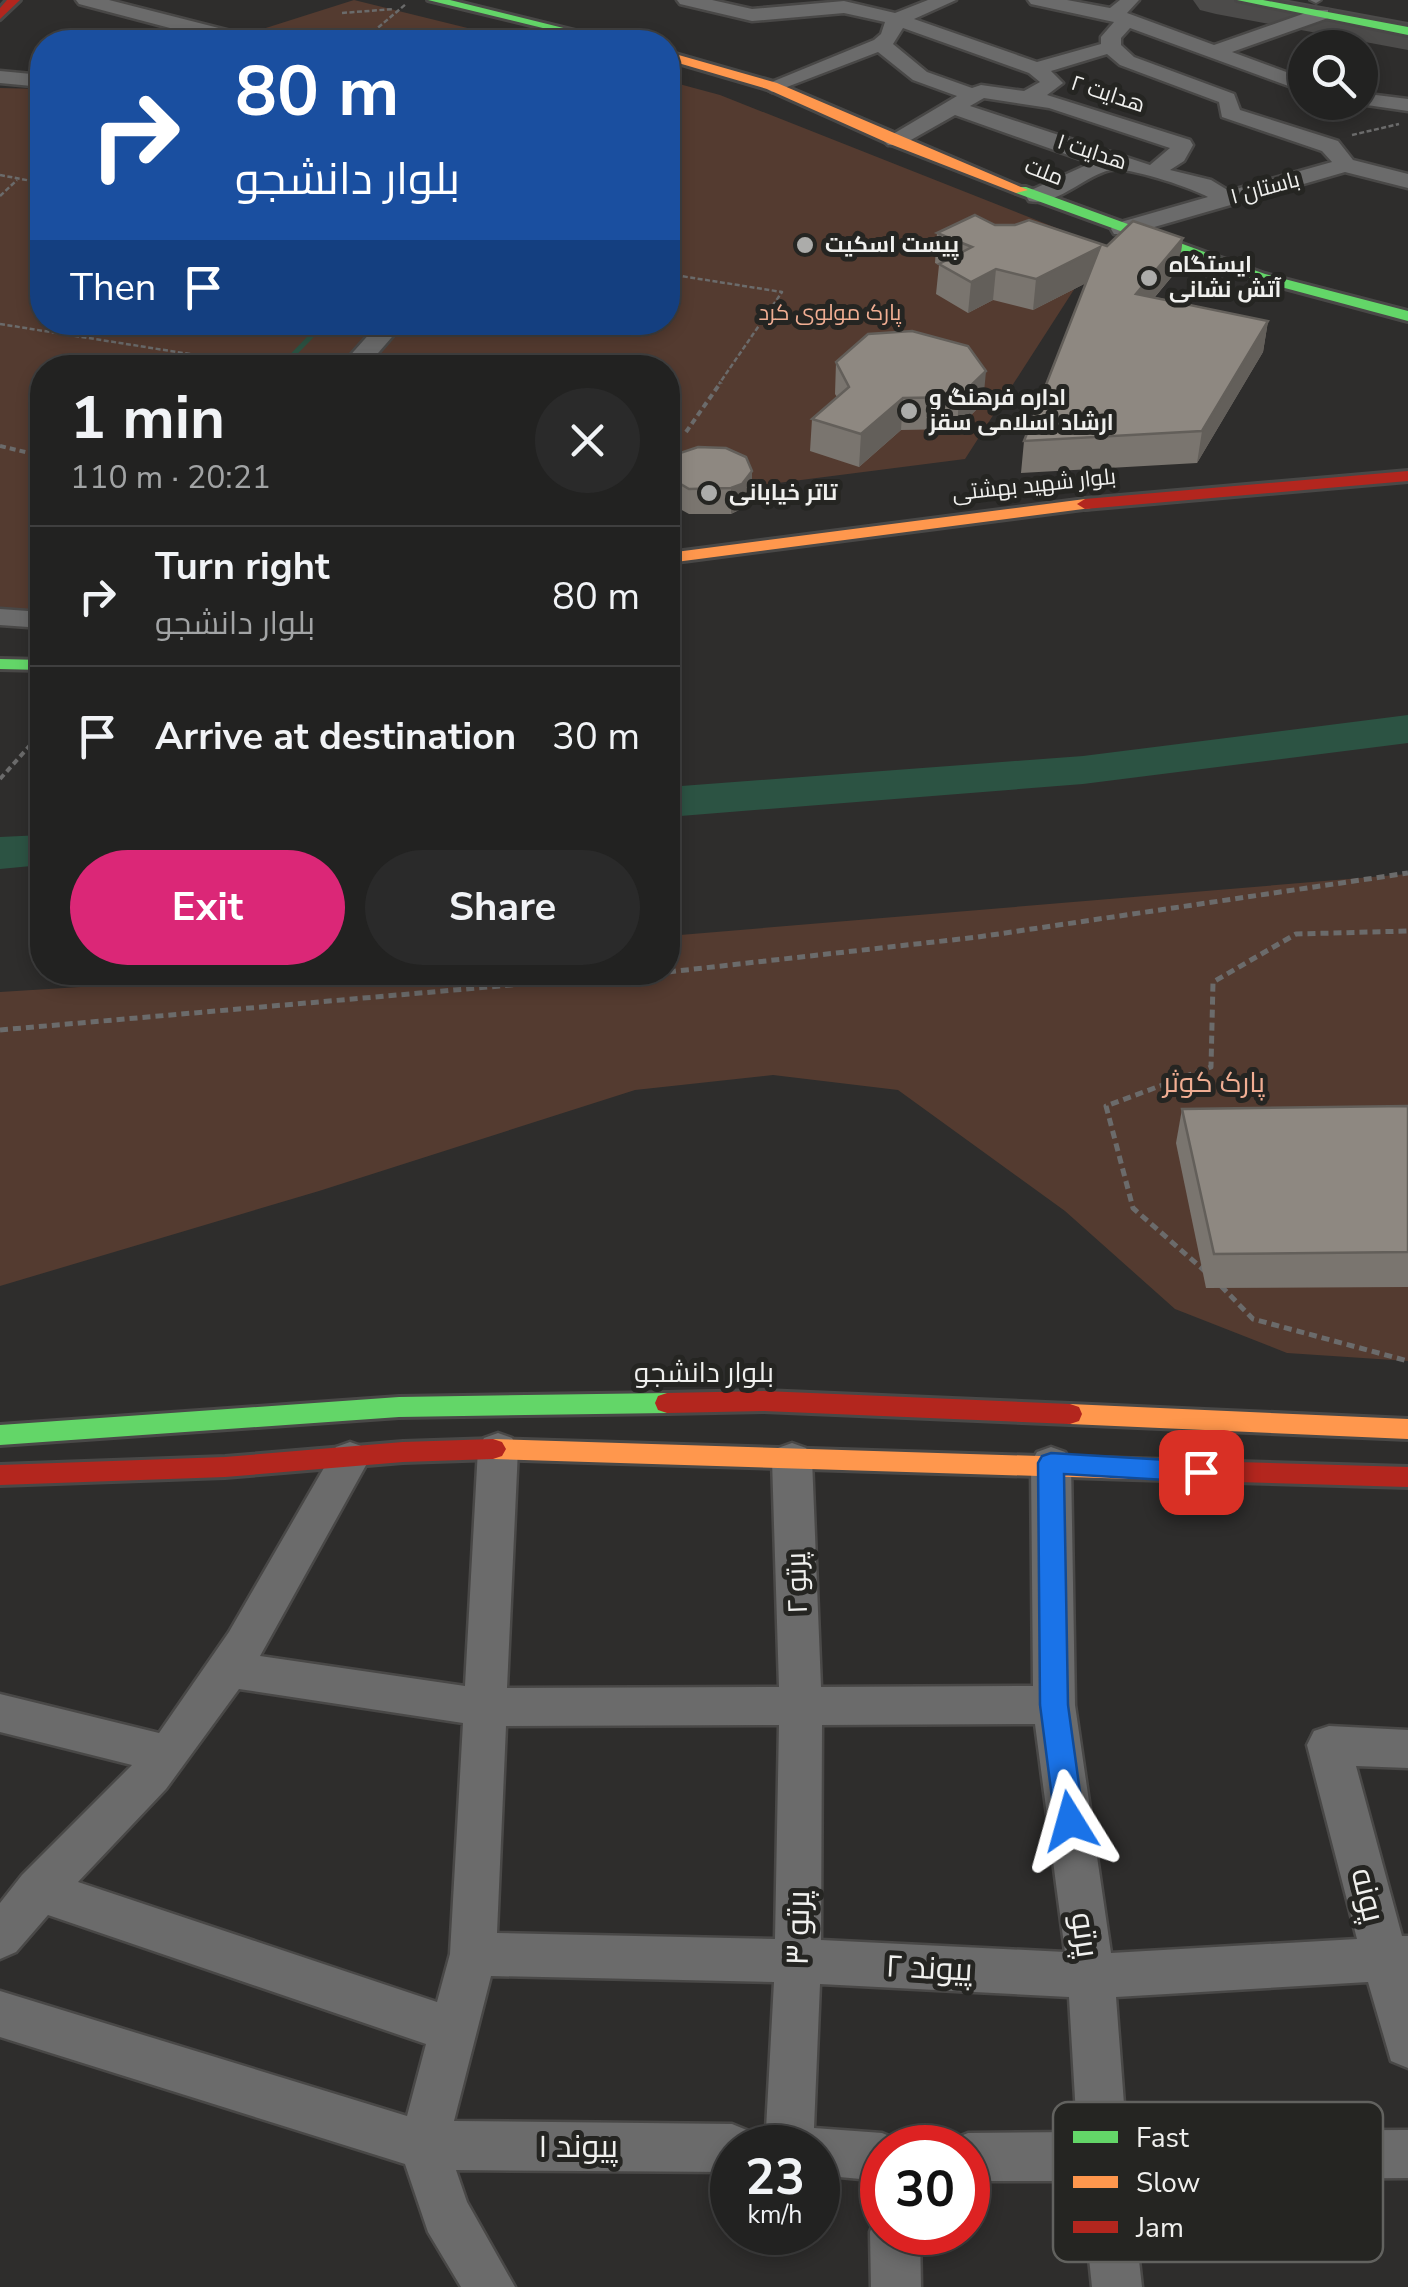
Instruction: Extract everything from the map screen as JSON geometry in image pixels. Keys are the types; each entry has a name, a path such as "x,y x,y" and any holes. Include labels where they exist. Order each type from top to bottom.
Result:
{"main road":[{"path":"0,15 14,0"},
{"path":"434,0 472,4 569,30"},
{"path":"1244,0 1317,5 1408,31"},
{"name":"ملت","path":"680,59 772,86 895,141 1122,230 1260,278 1408,316"},
{"name":"بلوار شهید بهشتی","path":"990,493 1408,458"},
{"name":"بلوار شهید بهشتی","path":"680,554 1039,508 1408,476"},
{"path":"680,536 736,526"},
{"path":"0,664 30,665"},
{"path":"0,684 30,684"},
{"name":"بلوار دانشجو","path":"0,1435 399,1407 764,1401 1408,1429"},
{"path":"399,1407 403,1452"},
{"path":"1,1477 498,1449 1051,1463 1201,1472 1408,1477"}],"street":[{"path":"86,0 204,30"},
{"path":"1038,0 1123,11 1288,80"},
{"path":"694,2 752,14 844,7 943,9"},
{"path":"1214,52 1317,5"},
{"path":"772,86 880,44 890,37 902,10"},
{"path":"902,10 1036,69 1054,83 1027,98"},
{"path":"1123,11 1111,37 1111,47 1127,61 1227,98 1231,106 1228,113 1244,120 1330,146 1344,165"},
{"path":"880,44 920,76 970,98"},
{"path":"1036,69 1111,47"},
{"path":"0,78 30,80"},
{"path":"895,141 970,98"},
{"name":"هدایت ۲","path":"970,98 1027,98 1078,110 1182,145 1176,156 1156,171"},
{"name":"هدایت ۱","path":"970,98 1110,162 1203,185 1227,198"},
{"path":"1378,101 1408,105"},
{"path":"1037,196 1110,162"},
{"name":"باستان ۱","path":"1122,230 1344,165 1402,168"},
{"path":"362,355 382,335"},
{"path":"0,617 30,619"},
{"path":"490,2287 446,2214 424,2145 474,1954 482,1707 498,1449"},
{"path":"0,1937 38,1890 168,1756 232,1670 350,1458"},
{"name":"پرتو ۲","path":"792,1458 801,1708"},
{"name":"پرتو","path":"1051,1463 1054,1705 1091,1976 1099,2102"},
{"path":"232,1670 482,1707 1054,1705"},
{"name":"پرتو ۳","path":"790,2125 798,1961 801,1708"},
{"path":"0,1713 168,1756"},
{"name":"پونه","path":"1408,1749 1330,1745 1396,1957 1408,2045"},
{"path":"38,1890 455,2031"},
{"name":"پیوند ۲","path":"474,1954 798,1961 1091,1976 1396,1957"},
{"name":"پیوند ۱","path":"0,2014 424,2145 710,2148"},
{"path":"1383,2154 1408,2154"},
{"path":"990,2157 1053,2156"},
{"path":"895,2255 896,2287"},
{"name":"پرتو","path":"1114,2262 1117,2287"}],"path":[{"path":"373,30 412,0"},
{"path":"342,12 397,8"},
{"path":"1330,146 1356,134 1394,128"},
{"path":"0,175 30,182"},
{"path":"0,196 17,180"},
{"path":"680,276 782,292 686,432"},
{"path":"0,324 30,329"},
{"path":"70,335 196,355"},
{"path":"0,446 30,453"},
{"path":"0,779 30,745"},
{"path":"680,971 978,937 1408,874"},
{"path":"1408,931 1296,934 1214,982 1211,1067 1106,1106 1132,1208 1215,1280 1254,1320 1408,1362"},
{"path":"0,1030 511,985"}],"green space":[{"path":"354,0 475,30 260,30"},
{"name":"پارک مولوی کرد","path":"680,84 720,95 1102,246 965,459 680,495 680,355 30,355 30,619 0,617 0,88 30,89 30,335 680,335"},
{"name":"پارک کوثر","path":"1408,874 1408,1361 1287,1353 1175,1309 1065,1211 898,1090 773,1075 635,1090 319,1191 0,1286 0,992 112,985 680,985 680,935"}],"building":[{"path":"975,215 995,225 1029,220 1107,246 1133,221 1183,238 1136,294 1268,321 1202,431 1024,441 1100,247 1036,279 996,269 971,282 939,264 972,247 937,233"},
{"path":"912,331 968,346 986,371 959,397 903,398 861,434 812,419 849,387 836,362 868,334"},
{"path":"698,447 726,448 746,457 752,471 742,484 731,488 689,489 680,484 680,453"},
{"path":"1408,1106 1408,1252 1214,1254 1182,1109"}],"waterway":[{"path":"293,355 312,335"},
{"path":"680,801 1083,770 1408,729"},
{"path":"0,853 30,851"}],"taxiway":[{"path":"1216,0 1408,36"}],"traffic: fast":[{"path":"434,0 563,30"},
{"path":"1243,0 1408,31"},
{"path":"1021,190 1260,277 1408,316"},
{"path":"0,664 30,665"},
{"path":"0,1435 399,1407 667,1403"}],"traffic: slow":[{"path":"680,59 772,86 895,141 1021,190"},
{"path":"680,556 1085,504"},
{"path":"1070,1414 1408,1429"},
{"path":"493,1449 1132,1469"}],"traffic: jam":[{"path":"0,15 14,0"},
{"path":"1085,504 1408,476"},
{"path":"667,1403 764,1401 1070,1414"},
{"path":"0,1475 225,1467 403,1452 493,1449"},
{"path":"1132,1469 1408,1477"}],"place":[{"name":"پیست اسکیت","path":"805,245"},
{"name":"ایستگاه آتش نشانی","path":"1149,278"},
{"name":"اداره فرهنگ و ارشاد اسلامی سقز","path":"909,411"},
{"name":"تاتر خیابانی","path":"709,493"}],"route":[{"path":"1070,1821 1054,1705 1051,1463 1201,1472"}]}
